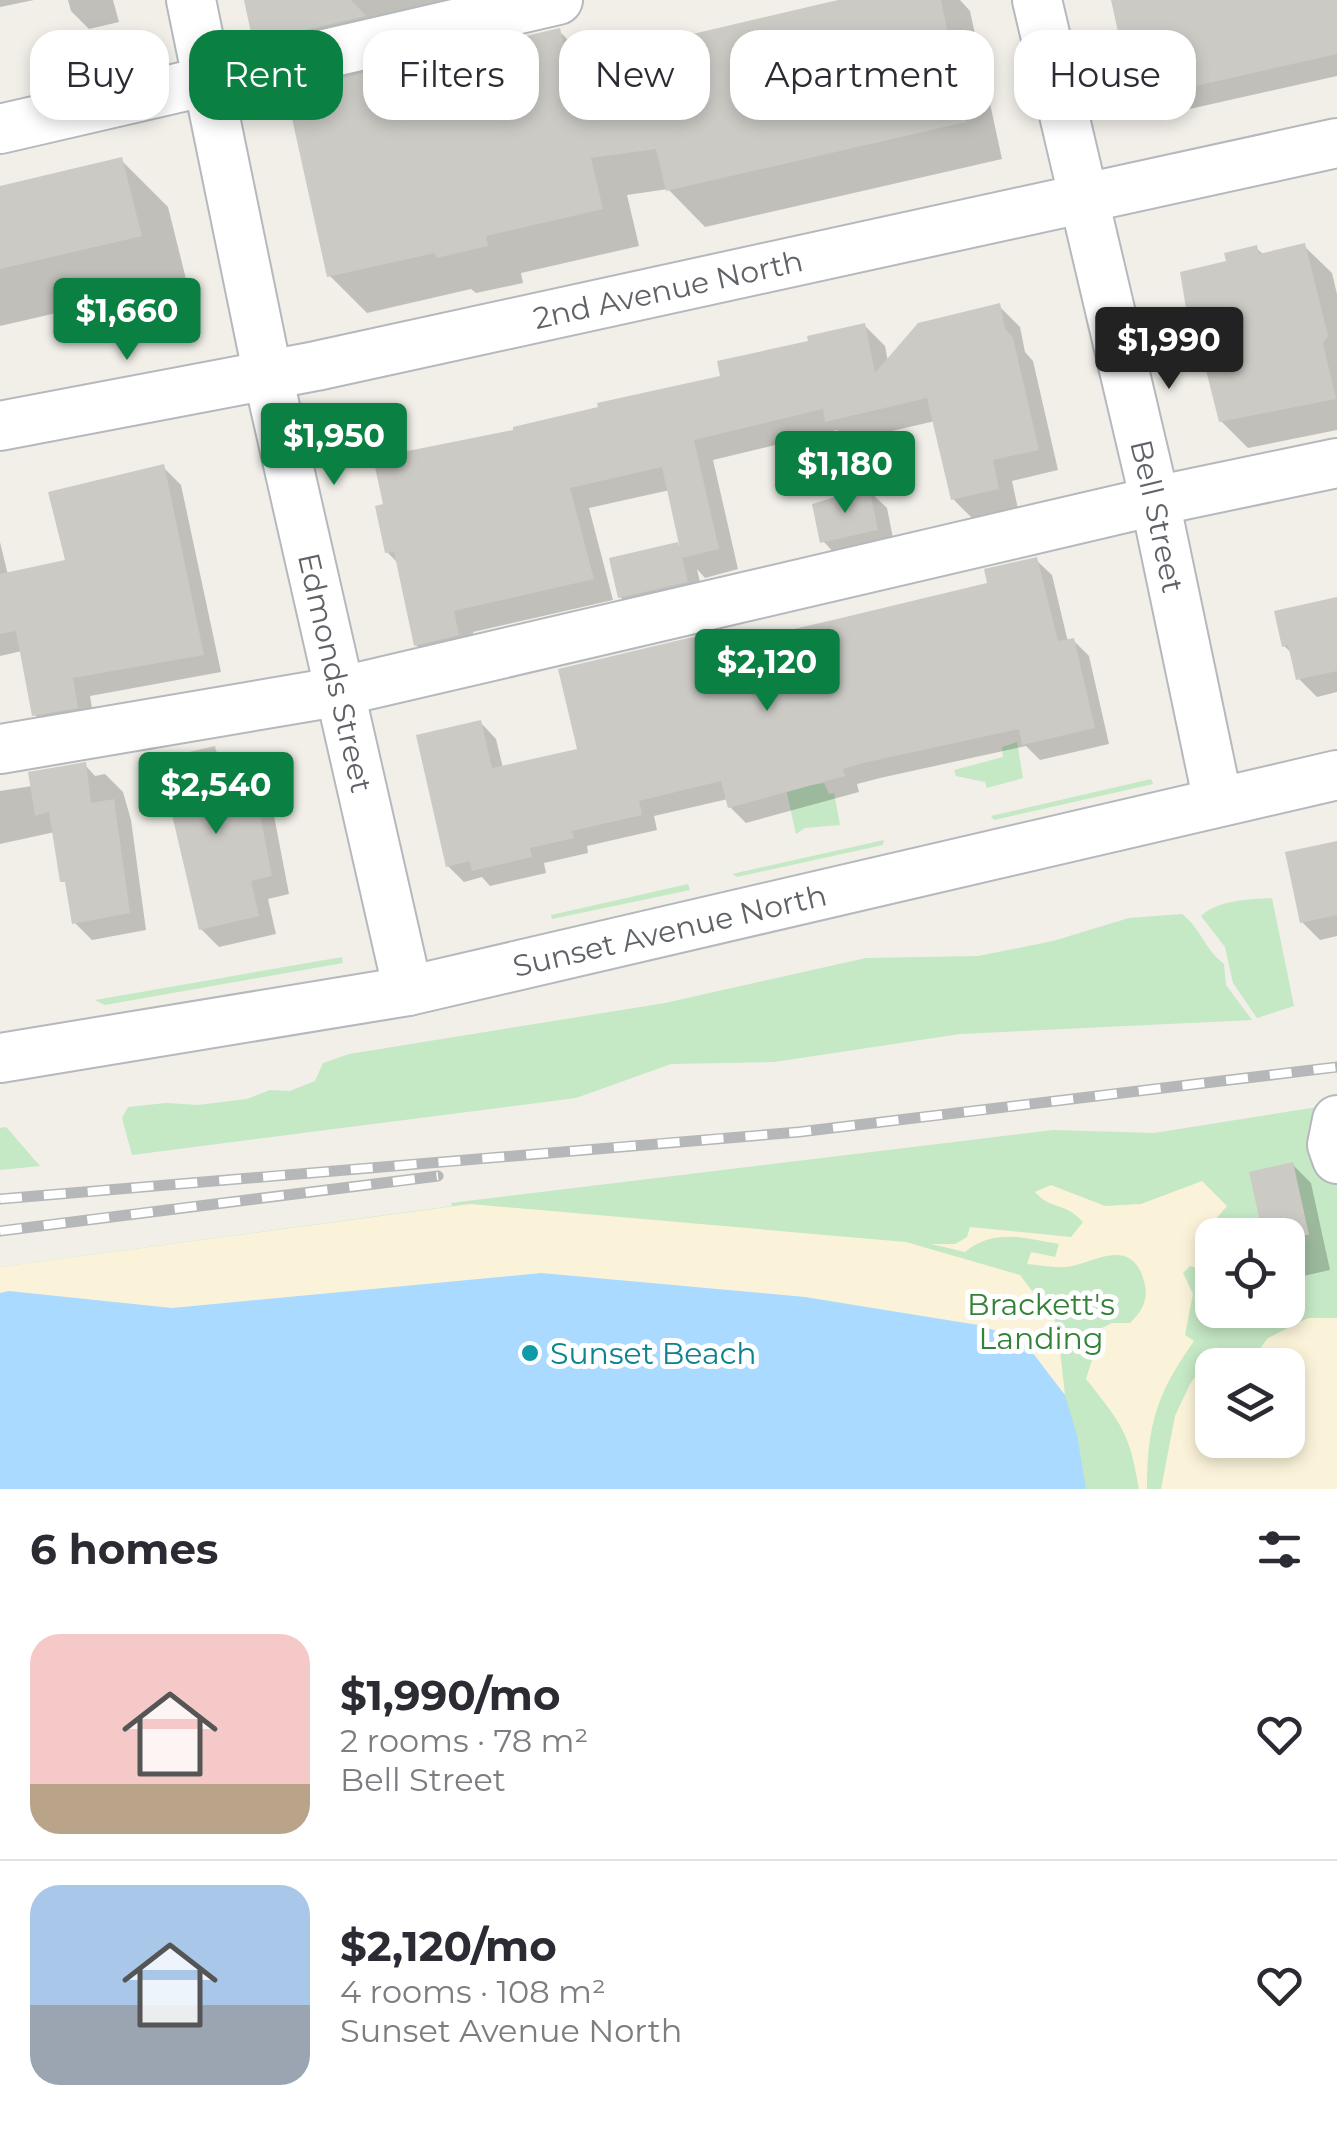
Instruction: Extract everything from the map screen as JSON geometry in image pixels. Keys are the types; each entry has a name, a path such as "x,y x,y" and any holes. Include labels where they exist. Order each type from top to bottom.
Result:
{"street":[{"name":"Edmonds Street","path":"191,0 197,30"},
{"path":"343,50 558,0"},
{"name":"Bell Street","path":"1037,0 1155,502 1218,802"},
{"path":"0,128 189,85"},
{"name":"Edmonds Street","path":"216,120 268,376 408,991"},
{"name":"2nd Avenue North","path":"0,426 268,376 1337,143"},
{"path":"0,749 342,691 1337,463"},
{"name":"Sunset Avenue North","path":"0,1058 408,991 1337,775"},
{"path":"1337,1120 1332,1145 1337,1159"}],"green space":[{"path":"1017,742 1023,778 987,788 985,782 956,776 954,770 1003,757 1002,747"},
{"path":"1151,779 1153,784 994,820 991,816"},
{"path":"824,783 829,794 834,793 840,825 805,828 796,834 786,789"},
{"path":"884,840 883,845 737,877 732,874"},
{"path":"688,884 690,890 552,919 551,915"},
{"path":"1272,898 1294,1006 1257,1018 1233,983 1225,947 1201,916 1225,904"},
{"path":"1182,914 1224,964 1226,985 1252,1020 960,1034 774,1062 671,1064 576,1098 132,1155 122,1118 128,1107 198,1105 247,1099 270,1090 290,1091 315,1081 323,1063 349,1054 665,1003 866,958 978,956 1053,941 1129,918"},
{"path":"342,957 343,963 105,1005 95,1000"},
{"name":"Brackett's Landing","path":"1337,1104 1337,1489 0,1489 0,1267 452,1206 451,1203 1053,1130 1154,1133"},
{"path":"6,1127 40,1166 0,1170 0,1128"}],"sand":[{"path":"1202,1181 1227,1206 1217,1218 1195,1218 1195,1268 1190,1266 1183,1273 1193,1294 1185,1335 1194,1341 1171,1377 1157,1410 1149,1446 1147,1489 1139,1489 1122,1430 1086,1379 1102,1328 1112,1323 1130,1323 1144,1304 1146,1293 1138,1267 1130,1258 1120,1255 1066,1267 1027,1264 1031,1252 1055,1257 1059,1244 1022,1238 998,1237 965,1252 931,1244 955,1244 967,1237 970,1227 1071,1237 1083,1222 1035,1192 1051,1185 1105,1206 1141,1204"},
{"name":"Sunset Beach","path":"470,1204 906,1242 1020,1275 1057,1324 1065,1395 1065,1463 0,1384 0,1267"},
{"name":"Brackett's Landing","path":"1337,1318 1337,1489 1161,1489 1175,1416 1195,1377 1195,1458 1305,1458 1305,1348 1260,1348 1268,1338 1288,1328 1305,1328 1305,1320"}],"water":[{"name":"Sunset Beach","path":"541,1273 805,1297 978,1325 1022,1339 1065,1395 1086,1489 0,1489 0,1293 172,1308"}],"building":[{"path":"244,0 351,0 366,16 305,30 250,30"},
{"path":"838,0 941,0 947,30 730,30 730,120 966,122 666,191 656,149 591,158 603,209 486,236 488,246 436,258 435,253 327,277 292,120 343,120 343,78 363,73 363,120 539,120 539,33 560,28 559,120 710,120 710,30"},
{"path":"1111,0 1337,0 1337,54 1196,86 1196,30 1118,30"},
{"path":"122,157 142,236 0,269 0,186"},
{"path":"1305,243 1328,336 1323,343 1336,399 1219,422 1206,370 1191,361 1206,337 1189,326 1180,272 1226,261 1224,253 1257,245 1259,254"},
{"path":"1000,303 1005,329 1013,338 1039,450 993,460 999,489 951,500 927,398 825,422 823,409 694,440 719,549 682,558 662,467 570,488 594,579 454,611 459,635 414,646 394,552 385,553 375,506 383,504 373,458 513,430 598,407 597,403 720,376 717,361 808,341 807,336 865,323 875,373 918,323"},
{"path":"164,464 204,655 73,678 78,708 32,716 16,631 0,634 0,574 65,560 48,492"},
{"path":"869,487 878,530 820,543 812,504"},
{"path":"678,542 688,582 618,598 609,558"},
{"path":"1037,557 1058,641 1074,638 1095,728 1022,745 1019,729 863,763 843,769 845,776 728,808 721,781 639,801 642,815 572,831 574,838 530,848 532,857 472,871 470,861 446,867 416,735 481,720 492,768 577,749 558,669 701,635 704,650 837,619 987,583 984,569"},
{"path":"1337,597 1337,671 1296,680 1288,645 1282,647 1274,611"},
{"path":"215,746 224,785 253,779 272,876 251,881 259,916 199,930 159,759"},
{"path":"86,762 91,803 114,799 130,913 72,924 65,882 60,882 49,812 35,816 28,772"},
{"path":"1337,841 1337,915 1300,923 1285,852"},
{"path":"1293,1162 1309,1235 1305,1235 1305,1218 1259,1218 1249,1172"}],"railway":[{"path":"0,1199 799,1132 1337,1067"},
{"path":"0,1231 438,1176"}],"place":[{"name":"Sunset Beach","path":"530,1353"}]}
